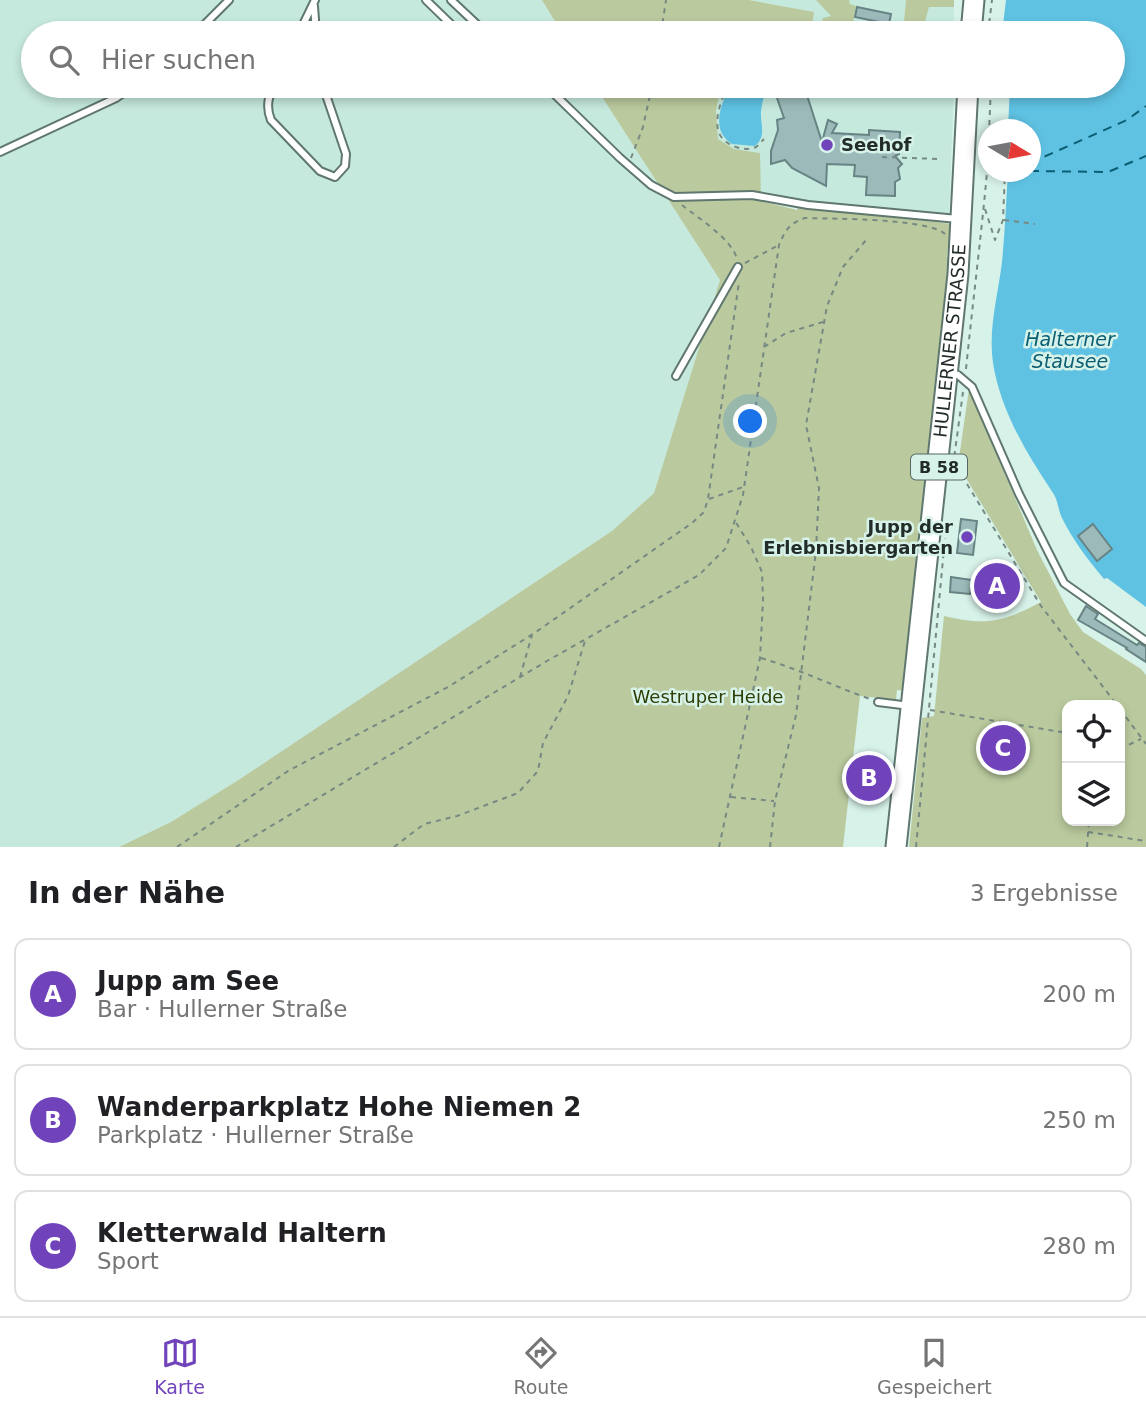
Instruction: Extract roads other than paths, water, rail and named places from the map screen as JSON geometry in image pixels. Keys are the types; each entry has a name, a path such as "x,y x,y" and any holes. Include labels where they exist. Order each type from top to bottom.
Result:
{"main road":[{"path":"972,21 974,0"},
{"name":"HULLERNER STRASSE","path":"896,847 921,708 957,376 967,98"}],"lane":[{"path":"207,21 229,0"},
{"path":"426,0 448,21"},
{"path":"451,0 473,21"},
{"path":"305,21 314,2"},
{"path":"314,2 315,21"},
{"path":"0,152 116,98"},
{"path":"268,98 271,120 320,171 335,177 345,166 346,153 327,98"},
{"path":"558,98 627,165 651,185 674,197 752,195 808,205 962,219"},
{"path":"676,376 738,267"},
{"path":"957,376 972,387 1019,494 1064,583 1146,641"},
{"path":"878,702 921,708"}],"water":[{"name":"Halterner Stausee","path":"1006,0 1146,0 1146,607 1107,578 1104,579 1071,534 1055,496 1024,447 1008,415 997,381 992,350 1007,182 1041,182 1041,119 1008,119 1009,98 1125,98 1125,21 1003,21"},
{"path":"724,98 764,98 761,111 762,134 755,146 732,144 725,138 719,124"}],"place":[{"name":"Seehof","path":"827,145"},
{"name":"Jupp der Erlebnisbiergarten","path":"967,537"},
{"name":"Jupp am See","path":"997,586"},
{"name":"Kletterwald Haltern","path":"1003,748"},
{"name":"Wanderparkplatz Hohe Niemen 2","path":"869,778"}],"park label":[{"name":"Westruper Heide","path":"708,697"}]}
